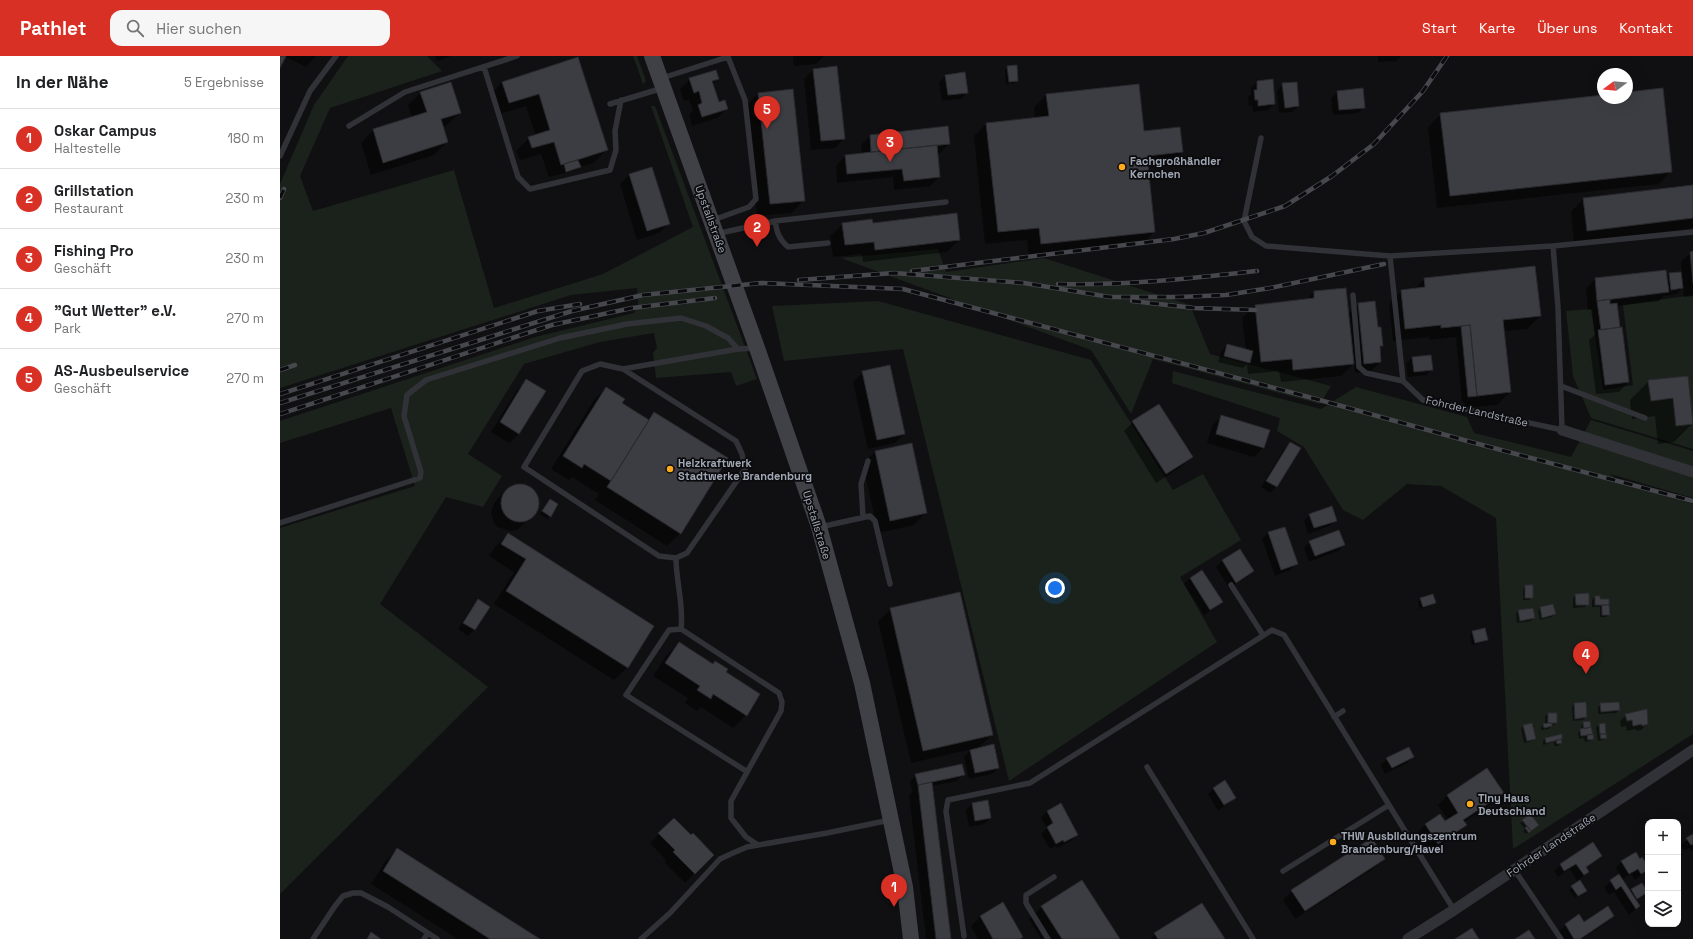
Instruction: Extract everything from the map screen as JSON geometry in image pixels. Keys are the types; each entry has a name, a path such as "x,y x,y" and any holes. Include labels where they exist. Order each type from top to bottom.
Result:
{"street":[{"name":"Upstallstraße","path":"652,56 757,348 819,527 862,683 905,887 911,939"},
{"name":"Fohrder Landstraße","path":"1562,430 1693,472"},
{"name":"Fohrder Landstraße","path":"1408,939 1454,910 1693,750"}],"lane":[{"path":"280,156 310,91 336,56"},
{"path":"349,126 405,92 517,56"},
{"path":"610,104 724,57 728,57 745,100 756,199 748,206 714,227"},
{"path":"484,67 518,177 530,189 610,170 616,150 615,131 621,100"},
{"path":"1261,138 1244,221 1252,237 1266,246 1390,256 1553,246 1693,232"},
{"path":"714,227 946,202"},
{"path":"775,221 777,233 781,241 788,247 828,243"},
{"path":"1553,246 1558,307 1562,430"},
{"path":"1353,295 1359,366 1366,373 1403,381 1390,256"},
{"path":"280,523 420,478 421,472 404,416 408,395 426,380 560,338 627,324 681,318 706,326 728,338 738,349"},
{"path":"623,369 738,349 757,348"},
{"path":"600,364 623,369 736,441 742,454 745,469 687,553 676,558 659,556 524,467 582,372 600,364"},
{"name":"Fohrder Landstraße","path":"1403,381 1423,400 1562,430"},
{"path":"1561,386 1645,418"},
{"path":"863,516 861,484 868,460"},
{"path":"819,527 863,516 870,516 875,521 890,584"},
{"path":"676,558 676,573 683,617 681,628"},
{"path":"1231,585 1263,635"},
{"path":"746,771 626,696 669,630 681,628 779,693 782,702 781,711 746,771 731,801 731,818 746,837 758,845"},
{"path":"964,936 946,811 948,800 1030,783 1272,630 1284,635 1454,910"},
{"path":"1334,717 1343,711"},
{"path":"1147,767 1253,939"},
{"path":"1283,871 1389,805"},
{"path":"641,939 670,913 720,859 747,847 891,819"},
{"path":"1514,869 1561,939"},
{"path":"1048,939 1026,903 1026,895 1054,877"},
{"path":"313,939 343,896 361,893 388,907 437,939"},
{"path":"424,939 428,933"}],"shaded area":[{"path":"348,56 427,56 442,71 330,108 300,176 313,211 454,170 494,308 603,274 693,227 651,106 655,106 757,379 736,386 731,372 656,378 653,353 657,348 654,333 600,342 524,364 468,454 502,476 483,507 446,497 380,604 488,687 280,894 280,528 415,486 391,408 280,443 280,421 535,337 634,313 638,305 637,288 571,295 280,388 280,184 314,105"},
{"path":"633,56 637,56 646,81 643,84"},
{"path":"938,249 946,272 1044,258 1190,305 1210,354 1331,386 1320,404 1153,359 1131,414 1091,350 841,258"},
{"path":"1693,295 1693,449 1591,418 1573,376 1566,311 1591,309 1603,390 1633,385 1623,305"},
{"path":"878,301 1091,360 1173,490 1203,474 1241,540 1180,577 1217,642 1009,781 903,349 784,361 772,306"},
{"path":"1173,371 1321,409 1356,387 1467,417 1474,433 1571,457 1591,420 1693,451 1693,498 1610,474 1621,482 1693,504 1693,734 1513,849 1496,518 1441,486 1407,484 1363,520 1343,510 1304,447 1277,431 1280,418 1172,383"}],"building":[{"path":"280,56 286,56 280,68"},
{"path":"578,57 608,150 561,165 554,142 532,148 528,137 550,130 539,94 509,103 502,82"},
{"path":"1017,65 1018,81 1009,82 1007,66"},
{"path":"837,66 845,139 821,141 813,69"},
{"path":"716,70 719,79 712,81 719,102 725,100 728,109 702,117 698,105 702,103 699,91 694,93 689,78"},
{"path":"965,72 968,93 948,95 945,75"},
{"path":"1273,79 1275,104 1258,106 1258,100 1255,100 1254,90 1257,90 1257,81"},
{"path":"451,82 461,113 441,119 448,142 383,163 373,129 427,112 420,92"},
{"path":"1297,82 1299,106 1285,108 1282,83"},
{"path":"1139,84 1144,131 1180,127 1183,152 1147,156 1155,232 1041,244 1039,228 998,232 986,123 1049,116 1046,94"},
{"path":"1363,88 1365,108 1339,110 1337,91"},
{"path":"1663,88 1672,172 1450,196 1440,113 1597,96 1597,104 1633,104 1633,91"},
{"path":"793,89 805,201 770,204 758,93"},
{"path":"948,126 950,144 871,152 870,135"},
{"path":"937,145 940,177 904,181 902,169 847,174 845,155"},
{"path":"578,160 581,167 566,172 564,164"},
{"path":"652,167 670,224 647,231 629,174"},
{"path":"1693,185 1693,218 1587,231 1583,198"},
{"path":"957,213 960,240 875,250 874,242 845,245 842,223 872,219 873,223"},
{"path":"1693,251 1693,283 1690,252"},
{"path":"1535,266 1541,316 1503,320 1511,392 1477,396 1470,325 1441,328 1441,325 1405,329 1401,290 1425,287 1424,278"},
{"path":"1666,270 1669,292 1597,301 1595,278"},
{"path":"1681,272 1683,288 1671,290 1669,273"},
{"path":"1346,288 1354,364 1293,370 1292,359 1261,362 1255,305 1314,298 1314,291"},
{"path":"1610,299 1610,304 1617,303 1620,327 1601,330 1597,301"},
{"path":"1375,301 1378,327 1381,327 1383,346 1380,346 1381,362 1364,364 1358,303"},
{"path":"1470,325 1477,396 1468,397 1461,326"},
{"path":"1622,327 1629,382 1605,385 1598,330"},
{"path":"1227,344 1253,351 1250,363 1224,356"},
{"path":"1431,355 1433,370 1414,372 1412,357"},
{"path":"890,365 905,434 877,440 862,371"},
{"path":"1688,376 1693,424 1676,426 1673,398 1651,401 1648,380"},
{"path":"526,379 546,391 519,434 500,422"},
{"path":"606,387 625,399 622,403 649,420 611,481 584,464 582,468 563,456"},
{"path":"1159,404 1193,457 1166,474 1132,421"},
{"name":"Heizkraftwerk Stadtwerke Brandenburg","path":"654,412 728,458 681,534 607,487"},
{"path":"1221,415 1270,430 1264,448 1216,434"},
{"path":"1290,442 1301,448 1277,487 1266,481"},
{"path":"912,443 927,513 890,521 875,451"},
{"path":"516,484 524,484 534,489 538,496 538,510 534,517 524,522 516,522 506,517 504,514 501,507 501,499 506,489 509,487"},
{"path":"550,499 558,504 551,517 542,511"},
{"path":"1332,506 1337,521 1314,528 1309,514"},
{"path":"1285,527 1298,564 1281,570 1268,532"},
{"path":"1339,530 1345,545 1315,556 1309,541"},
{"path":"508,533 654,626 628,668 506,591 526,559 501,544"},
{"path":"1240,549 1254,571 1236,583 1222,560"},
{"path":"1202,570 1223,602 1210,610 1190,578"},
{"path":"1525,585 1533,585 1533,598 1525,598"},
{"path":"960,592 993,735 923,751 890,608"},
{"path":"1589,593 1589,605 1576,605 1575,594"},
{"path":"1433,594 1436,603 1423,607 1420,598"},
{"path":"1595,596 1600,596 1600,599 1609,599 1609,605 1595,605"},
{"path":"478,599 490,607 475,630 463,623"},
{"path":"1553,604 1556,614 1542,618 1540,607"},
{"path":"1602,605 1609,605 1610,615 1602,615"},
{"path":"1533,608 1535,618 1520,621 1518,610"},
{"path":"1485,628 1488,640 1475,643 1472,631"},
{"path":"679,642 713,664 715,661 728,669 726,672 760,694 747,716 713,694 711,699 697,690 700,686 665,663"},
{"path":"1586,702 1587,717 1575,719 1574,703"},
{"path":"1619,702 1620,710 1601,712 1600,703"},
{"path":"1647,709 1648,724 1633,726 1632,720 1627,721 1625,714"},
{"path":"1548,713 1557,713 1557,723 1548,723"},
{"path":"1590,721 1591,727 1584,729 1583,722"},
{"path":"1532,723 1536,739 1527,741 1523,725"},
{"path":"1552,723 1552,726 1544,728 1543,724"},
{"path":"1605,723 1606,734 1600,734 1599,724"},
{"path":"1591,727 1593,734 1581,736 1580,729"},
{"path":"1562,734 1562,739 1546,743 1545,738"},
{"path":"1593,734 1594,739 1588,740 1587,735"},
{"path":"1600,734 1606,734 1607,738 1601,739"},
{"path":"1561,739 1562,743 1557,744 1556,740"},
{"path":"994,744 999,768 975,773 970,750"},
{"path":"1409,747 1414,757 1392,768 1386,758"},
{"path":"962,764 965,775 918,785 915,774"},
{"name":"Tiny Haus Deutschland","path":"1487,768 1504,793 1463,820 1467,825 1438,844 1425,824 1440,814 1445,821 1458,813 1447,795"},
{"path":"1225,780 1236,798 1224,805 1213,788"},
{"path":"932,782 951,939 936,939 918,785"},
{"path":"988,800 991,818 975,821 972,803"},
{"path":"1061,803 1078,835 1056,844 1047,827 1053,823 1047,811"},
{"path":"1530,814 1539,825 1531,831 1522,820"},
{"path":"674,818 691,835 693,833 714,855 695,874 673,852 675,850 658,833"},
{"path":"1527,826 1531,831 1529,833 1525,828"},
{"path":"1693,834 1693,844 1691,845 1686,838"},
{"path":"1372,838 1385,859 1305,911 1291,890"},
{"path":"1593,842 1602,856 1586,867 1589,872 1584,875 1576,864 1564,871 1560,864"},
{"path":"397,848 540,939 490,939 383,871"},
{"path":"1636,852 1640,859 1642,857 1645,862 1645,872 1641,874 1638,869 1629,874 1621,861"},
{"path":"1619,874 1640,906 1636,909 1621,886 1616,890 1610,880"},
{"path":"1082,880 1120,939 1062,939 1041,906"},
{"path":"1580,880 1587,891 1578,896 1571,886"},
{"path":"1642,883 1645,888 1645,894 1637,899 1631,889"},
{"path":"1003,902 1023,937 1020,939 993,939 980,916"},
{"path":"1202,903 1225,939 1158,939 1154,933"},
{"path":"1608,906 1614,916 1580,939 1574,939 1565,924 1579,914 1584,922"},
{"path":"1472,928 1479,939 1455,939"},
{"path":"1529,930 1535,939 1515,939"},
{"path":"371,932 381,939 367,939"}],"railway":[{"path":"912,271 1174,239 1204,233 1285,206 1332,176 1374,144 1423,91 1447,56"},
{"path":"280,198 284,189"},
{"path":"799,280 894,273 1024,283 1110,297 1179,297 1226,295 1270,288 1384,264"},
{"path":"1058,284 1133,283 1257,271"},
{"path":"280,403 572,311 643,295 761,283 903,289 1693,501"},
{"path":"280,414 552,325 632,308 715,298"},
{"path":"1132,301 1194,308 1255,310"},
{"path":"280,394 538,311 580,304"},
{"path":"280,370 295,365"}],"place":[{"name":"AS-Ausbeulservice","path":"767,129"},
{"name":"Fishing Pro","path":"890,162"},
{"name":"Fachgroßhändler Kernchen","path":"1122,167"},
{"name":"Grillstation","path":"757,247"},
{"name":"Heizkraftwerk Stadtwerke Brandenburg","path":"670,469"},
{"name":"\"Gut Wetter\" e.V.","path":"1586,674"},
{"name":"Tiny Haus Deutschland","path":"1470,804"},
{"name":"THW Ausbildungszentrum Brandenburg/Havel","path":"1333,842"},
{"name":"Oskar Campus","path":"894,907"}]}
